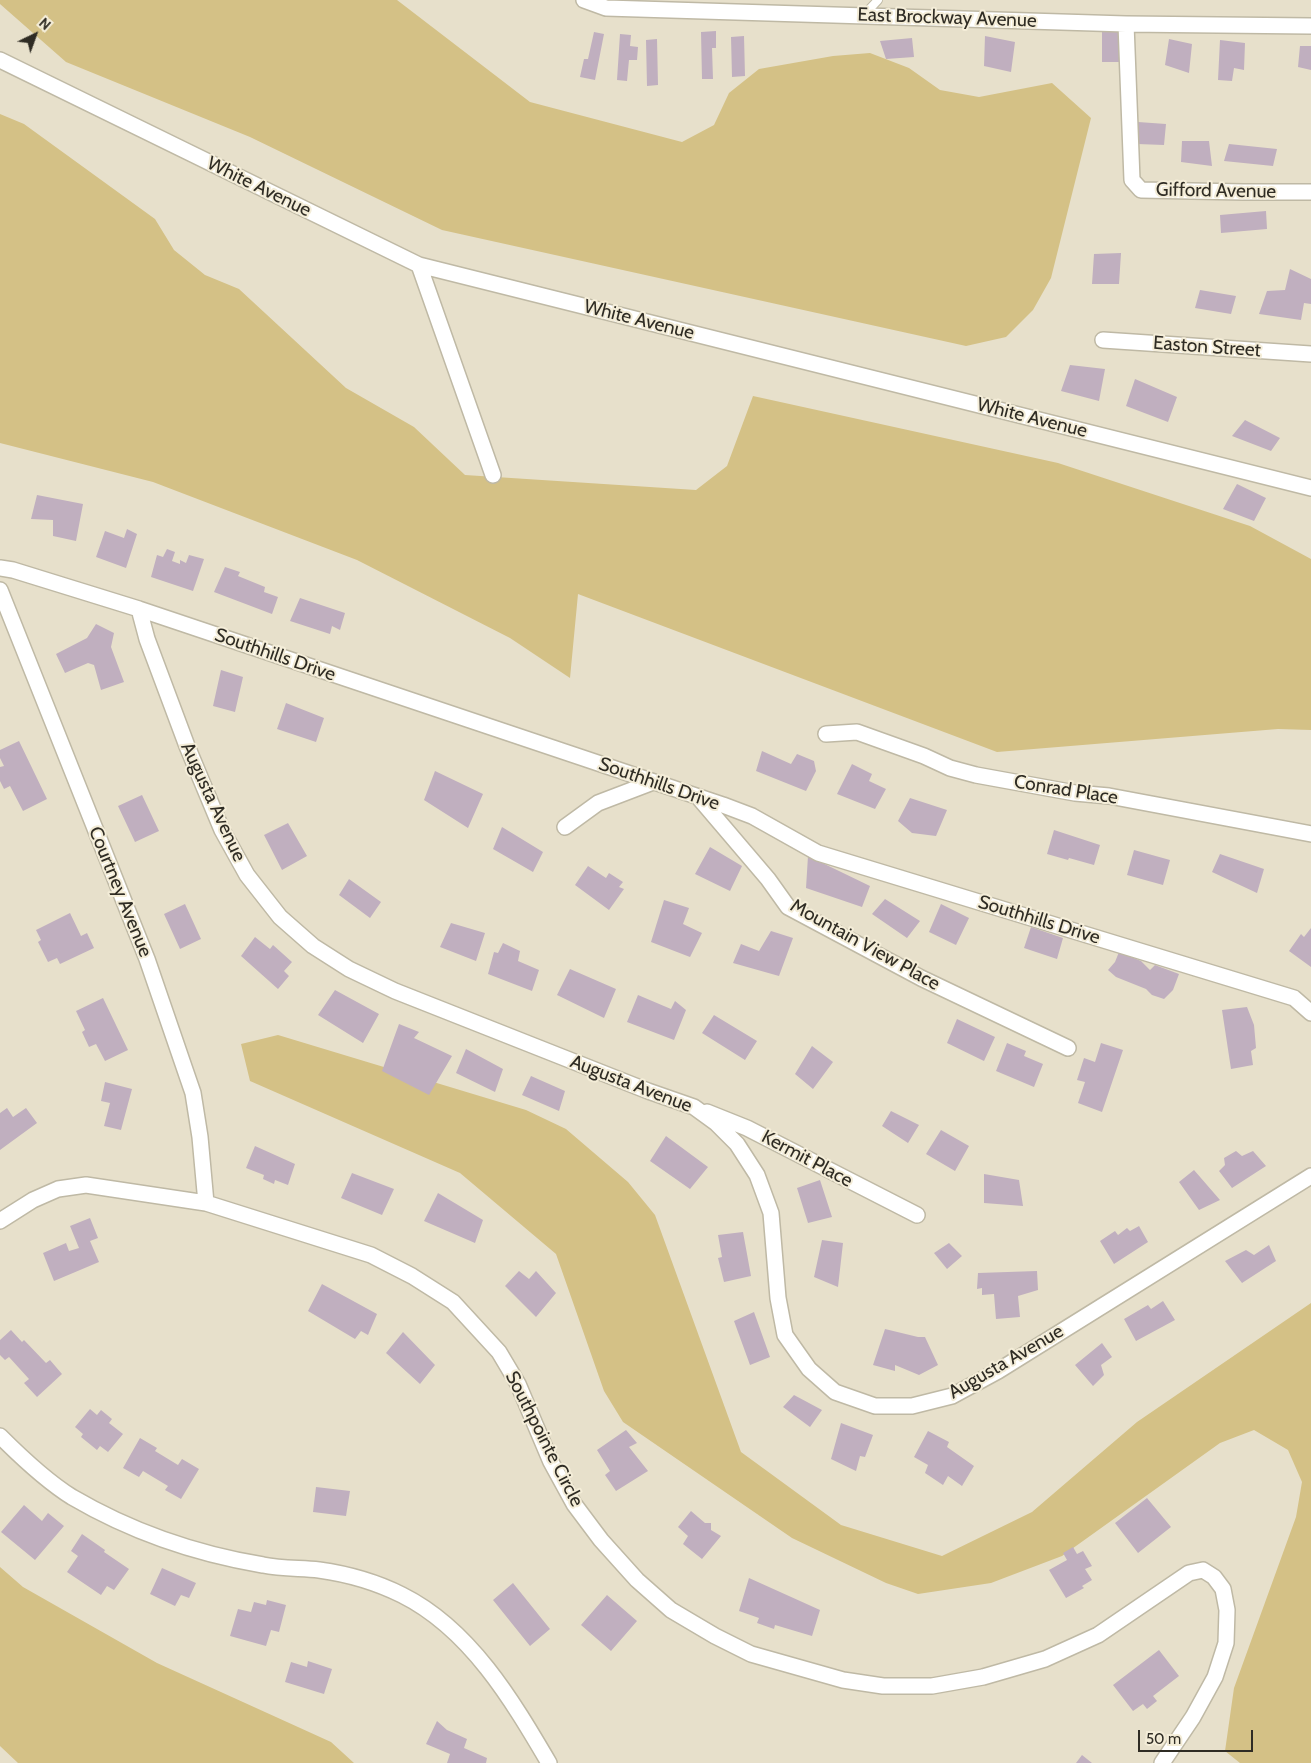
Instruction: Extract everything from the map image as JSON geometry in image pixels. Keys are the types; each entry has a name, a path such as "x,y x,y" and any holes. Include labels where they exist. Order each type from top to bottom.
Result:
{"street":[{"name":"East Brockway Avenue","path":"584,0 606,8 1126,24 1311,26"},
{"name":"Gifford Avenue","path":"1126,24 1132,180 1141,190 1311,192"},
{"name":"White Avenue","path":"0,60 419,265 1311,488"},
{"path":"419,265 493,476"},
{"name":"Easton Street","path":"1103,340 1311,354"},
{"name":"Southhills Drive","path":"0,568 13,570 139,609 698,797 752,816 818,853 1294,998 1311,1013"},
{"name":"Courtney Avenue","path":"0,590 147,959 193,1094 200,1137 206,1203"},
{"name":"Augusta Avenue","path":"139,609 147,639 186,746 222,830 247,875 280,917 320,951 349,969 395,991 694,1107 716,1123 736,1144 757,1175 771,1213 778,1298 785,1335 809,1369 835,1392 876,1406 912,1406 952,1396 998,1371 1311,1176"},
{"name":"Conrad Place","path":"826,734 857,732 924,756 950,768 976,775 1075,793 1109,796 1311,834"},
{"path":"565,827 598,802 653,782"},
{"name":"Mountain View Place","path":"698,797 768,879 788,907 921,978 1068,1048"},
{"name":"Kermit Place","path":"694,1107 747,1128 917,1215"},
{"name":"Southpointe Circle","path":"0,1221 33,1200 58,1189 86,1186 206,1203 371,1255 412,1276 453,1302 499,1352 518,1384 551,1462 574,1504 637,1580 671,1610 715,1636 751,1654 843,1680 883,1686 932,1686 983,1677 1045,1659 1098,1635 1189,1573 1203,1570 1214,1577 1223,1589 1227,1610 1226,1643 1215,1677 1193,1717 1162,1763"},
{"path":"0,1436 21,1457 71,1496 119,1520 170,1542 264,1566 320,1570 365,1579 403,1595 439,1619 466,1643 494,1677 528,1727 549,1763"}],"lane":[{"path":"863,16 878,0"}],"shaded area":[{"path":"0,0 397,0 530,102 682,142 714,125 729,93 759,69 833,56 870,53 909,68 940,90 979,97 1052,83 1091,118 1051,278 1033,310 1006,337 966,346 442,230 250,137 66,62 0,4"},
{"path":"0,114 24,124 155,219 174,250 205,275 239,289 346,388 414,427 465,475 696,490 727,466 753,396 1058,463 1250,526 1311,559 1311,730 1278,729 997,752 578,594 570,678 510,638 357,560 153,482 0,443"},
{"path":"278,1035 526,1110 566,1129 628,1182 655,1215 741,1452 841,1525 942,1556 1032,1512 1137,1422 1311,1303 1311,1763 1240,1763 1225,1751 1234,1688 1296,1517 1302,1482 1288,1450 1254,1430 1220,1443 1062,1556 991,1583 918,1594 886,1583 792,1538 623,1422 604,1391 556,1254 460,1173 250,1081 241,1044"},
{"path":"0,1567 23,1587 157,1663 331,1742 354,1763 18,1763 0,1746"}],"building":[{"path":"716,31 716,48 712,48 713,79 702,79 701,32"},
{"path":"1102,31 1121,31 1122,62 1102,62"},
{"path":"594,32 604,34 595,80 580,77 584,59 588,59"},
{"path":"620,34 631,35 630,46 638,47 637,60 629,60 627,81 617,80"},
{"path":"744,36 745,76 732,77 731,37"},
{"path":"985,36 1015,42 1011,72 984,66"},
{"path":"912,38 914,57 886,59 880,41"},
{"path":"657,39 658,85 647,86 646,40"},
{"path":"1169,39 1192,44 1189,73 1165,65"},
{"path":"1220,40 1245,43 1244,70 1234,68 1232,81 1218,80"},
{"path":"1300,46 1311,46 1311,70 1298,67"},
{"path":"1138,122 1166,124 1164,145 1137,144"},
{"path":"1182,141 1209,141 1212,166 1181,162"},
{"path":"1229,144 1277,149 1273,166 1224,161"},
{"path":"1266,211 1267,229 1221,233 1220,215"},
{"path":"1121,253 1119,284 1092,284 1094,254"},
{"path":"1290,269 1311,279 1311,304 1304,303 1301,320 1259,314 1267,291 1285,290"},
{"path":"1200,290 1236,296 1231,314 1195,308"},
{"path":"1070,365 1105,369 1099,401 1061,391"},
{"path":"1135,379 1177,397 1168,422 1126,406"},
{"path":"1245,420 1280,438 1271,451 1232,436"},
{"path":"1237,484 1266,498 1254,521 1223,509"},
{"path":"37,495 83,504 76,541 53,536 53,520 31,519"},
{"path":"127,529 137,534 126,568 96,557 105,531 124,538"},
{"path":"167,549 175,552 172,561 180,564 180,560 186,563 189,555 204,559 193,591 151,577 157,555 163,557"},
{"path":"225,567 240,572 238,576 265,587 264,592 278,597 272,614 214,592"},
{"path":"300,598 345,613 340,630 332,626 330,634 290,621"},
{"path":"96,624 114,633 111,647 124,682 101,690 94,665 88,663 65,673 56,654 87,638"},
{"path":"221,670 243,677 235,712 213,706"},
{"path":"286,703 324,718 316,742 277,729"},
{"path":"19,741 47,799 23,811 10,786 4,789 0,781 0,767 4,766 0,758 0,750"},
{"path":"762,751 791,764 797,754 814,761 816,771 806,791 756,771"},
{"path":"852,764 872,774 869,781 886,789 875,809 837,794"},
{"path":"435,771 483,794 468,828 424,800"},
{"path":"142,795 159,831 135,842 118,806"},
{"path":"910,798 947,810 936,836 912,833 898,821"},
{"path":"288,823 307,856 282,870 264,835"},
{"path":"502,827 543,852 533,872 493,849"},
{"path":"1054,830 1100,845 1094,865 1047,854"},
{"path":"710,847 742,866 730,891 695,874"},
{"path":"1134,850 1170,860 1163,885 1127,875"},
{"path":"1220,854 1264,869 1257,893 1212,872"},
{"path":"808,856 870,886 862,907 806,888"},
{"path":"588,866 606,878 609,873 623,882 619,887 624,889 609,910 575,885"},
{"path":"349,879 381,902 370,918 339,895"},
{"path":"885,899 920,921 907,938 872,914"},
{"path":"664,900 689,908 683,924 702,933 690,957 651,942"},
{"path":"185,904 201,939 180,949 164,914"},
{"path":"941,904 969,918 956,945 929,932"},
{"path":"70,913 81,936 87,933 94,948 60,964 57,958 48,962 38,942 41,940 36,930"},
{"path":"451,923 485,933 476,961 440,947"},
{"path":"1031,927 1063,938 1057,959 1024,948"},
{"path":"1311,928 1311,967 1289,951 1301,934 1304,937"},
{"path":"771,931 793,938 779,976 733,963 741,944 759,951"},
{"path":"255,937 270,949 273,945 292,962 284,971 289,976 278,989 241,956"},
{"path":"503,943 520,951 518,961 539,970 532,991 488,974 494,952 498,953"},
{"path":"1119,952 1141,961 1150,970 1155,965 1179,974 1173,990 1164,999 1152,995 1146,989 1116,977 1108,970 1115,962"},
{"path":"570,969 616,989 604,1018 557,995"},
{"path":"335,990 379,1014 363,1043 318,1015"},
{"path":"638,995 671,1009 675,1001 686,1010 674,1040 627,1022"},
{"path":"103,998 128,1050 105,1061 96,1044 89,1047 82,1032 85,1030 76,1011"},
{"path":"1247,1007 1254,1025 1256,1048 1251,1051 1253,1065 1231,1069 1222,1010"},
{"path":"714,1015 757,1041 745,1060 702,1033"},
{"path":"957,1019 995,1037 984,1061 947,1043"},
{"path":"399,1024 419,1032 414,1038 452,1056 429,1095 382,1071"},
{"path":"1007,1043 1026,1051 1024,1056 1043,1064 1034,1087 996,1071"},
{"path":"1101,1043 1123,1050 1102,1112 1078,1103 1085,1082 1077,1080 1084,1058 1095,1062"},
{"path":"812,1046 833,1062 813,1089 795,1074"},
{"path":"466,1049 503,1069 495,1092 456,1073"},
{"path":"531,1076 565,1091 559,1111 522,1095"},
{"path":"105,1082 132,1089 121,1130 104,1126 110,1103 101,1101"},
{"path":"7,1108 13,1117 26,1108 37,1123 0,1150 0,1113"},
{"path":"891,1111 919,1125 908,1143 882,1126"},
{"path":"941,1130 969,1146 955,1171 926,1154"},
{"path":"666,1136 708,1167 690,1189 650,1161"},
{"path":"255,1146 295,1164 288,1185 275,1180 274,1184 263,1179 264,1175 246,1168"},
{"path":"1236,1151 1242,1156 1253,1151 1266,1166 1232,1188 1219,1171 1225,1165 1224,1158"},
{"path":"1194,1170 1220,1200 1199,1210 1179,1182"},
{"path":"352,1173 394,1189 382,1215 341,1198"},
{"path":"984,1174 1019,1180 1023,1206 984,1203"},
{"path":"820,1180 832,1217 808,1223 797,1188"},
{"path":"438,1193 483,1220 475,1243 424,1221"},
{"path":"90,1218 98,1238 90,1241 99,1262 54,1281 43,1253 66,1243 69,1251 79,1248 70,1226"},
{"path":"1139,1226 1148,1242 1114,1264 1100,1241 1115,1231 1118,1235 1127,1228 1130,1231"},
{"path":"743,1232 751,1276 724,1282 718,1258 722,1257 718,1235"},
{"path":"822,1240 843,1243 838,1287 814,1277"},
{"path":"949,1243 962,1256 947,1269 934,1253"},
{"path":"1269,1245 1276,1261 1242,1283 1225,1261 1246,1250 1254,1255"},
{"path":"519,1271 529,1279 536,1271 556,1293 536,1317 505,1286"},
{"path":"1037,1271 1038,1290 1018,1296 1020,1317 996,1319 994,1294 982,1295 982,1288 977,1289 978,1273"},
{"path":"322,1284 377,1314 368,1335 361,1331 355,1339 308,1311"},
{"path":"1163,1301 1175,1320 1136,1341 1124,1319 1148,1305 1151,1309"},
{"path":"754,1312 770,1357 750,1365 734,1321"},
{"path":"885,1329 925,1337 938,1365 919,1375 895,1365 895,1371 873,1365"},
{"path":"11,1330 22,1342 24,1340 46,1363 50,1360 62,1374 37,1397 24,1383 29,1379 9,1357 5,1360 0,1355 0,1340"},
{"path":"403,1332 435,1365 420,1384 386,1353"},
{"path":"1102,1343 1112,1357 1101,1365 1104,1375 1093,1386 1075,1365"},
{"path":"794,1395 822,1410 810,1427 783,1407"},
{"path":"90,1409 97,1415 101,1410 112,1419 109,1423 123,1434 108,1452 100,1446 97,1450 81,1437 83,1434 75,1427"},
{"path":"841,1423 873,1435 865,1457 860,1456 856,1471 831,1459"},
{"path":"626,1430 637,1443 629,1447 648,1471 616,1491 605,1475 610,1471 597,1450"},
{"path":"928,1431 949,1442 947,1447 974,1466 962,1486 948,1476 943,1485 925,1473 928,1465 914,1457"},
{"path":"140,1438 157,1448 155,1451 178,1465 182,1459 199,1469 181,1499 165,1490 168,1486 143,1471 139,1477 123,1468"},
{"path":"316,1487 350,1491 346,1516 313,1512"},
{"path":"1147,1498 1171,1527 1138,1553 1115,1523"},
{"path":"24,1505 42,1521 48,1513 64,1526 35,1560 1,1532"},
{"path":"691,1511 705,1523 711,1523 711,1530 721,1536 702,1559 683,1544 688,1536 678,1527"},
{"path":"82,1534 129,1569 114,1590 107,1586 101,1595 67,1572 78,1556 71,1551"},
{"path":"1073,1547 1077,1554 1083,1551 1092,1566 1085,1569 1092,1580 1082,1586 1084,1588 1066,1598 1049,1570 1067,1560 1063,1553"},
{"path":"162,1568 196,1583 189,1598 181,1595 175,1606 150,1594"},
{"path":"749,1578 820,1610 812,1636 775,1625 774,1629 757,1623 759,1618 739,1611"},
{"path":"513,1583 550,1629 530,1646 493,1600"},
{"path":"607,1595 637,1621 611,1651 581,1625"},
{"path":"267,1600 286,1605 279,1632 271,1630 266,1646 230,1636 238,1609 251,1612 254,1602 266,1605"},
{"path":"1159,1650 1179,1676 1153,1696 1157,1701 1147,1709 1143,1704 1133,1711 1113,1685"},
{"path":"308,1661 332,1669 324,1694 285,1682 291,1662 307,1667"},
{"path":"437,1721 447,1730 467,1739 464,1748 487,1758 486,1763 447,1763 450,1754 426,1744"},
{"path":"1082,1755 1092,1763 1076,1763"}]}
